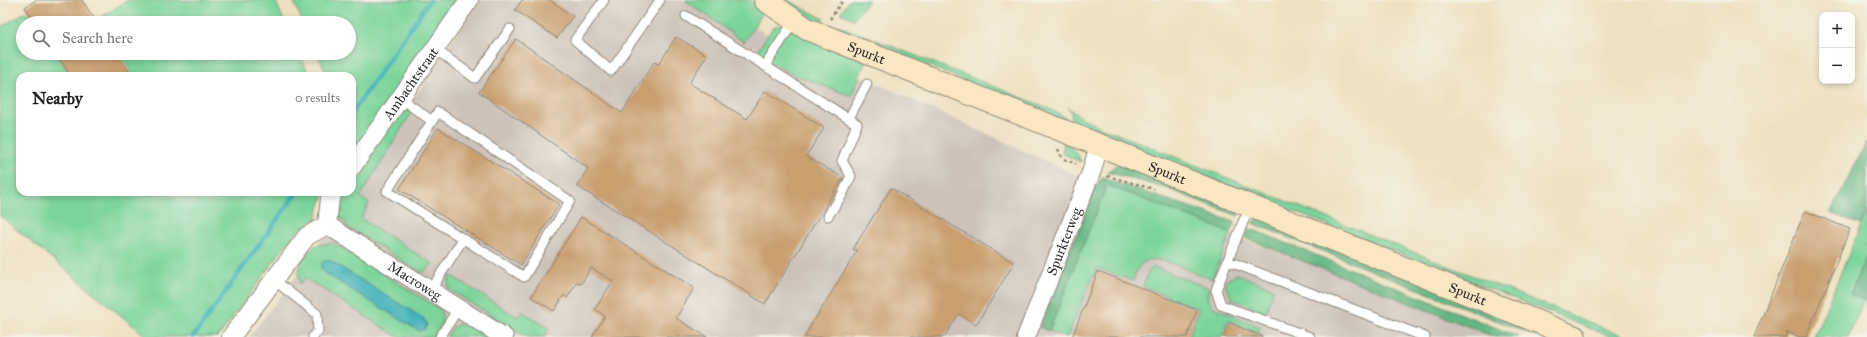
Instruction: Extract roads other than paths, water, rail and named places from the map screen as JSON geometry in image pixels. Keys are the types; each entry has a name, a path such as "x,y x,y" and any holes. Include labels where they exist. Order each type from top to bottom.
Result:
{"street":[{"name":"Ambachtstraat","path":"356,161 469,0"},
{"name":"Spurkt","path":"765,0 808,29 1575,337"},
{"name":"Spurkterweg","path":"1026,337 1092,170 1099,145"},
{"path":"231,337 307,236 327,225 331,196"},
{"name":"Macroweg","path":"327,225 504,337"}],"lane":[{"path":"604,0 575,40 611,71 660,0"},
{"path":"686,16 857,124 842,161 851,176 842,196 828,216"},
{"path":"765,66 794,21"},
{"path":"435,49 475,78 510,29"},
{"path":"848,118 867,84"},
{"path":"400,98 432,121"},
{"path":"438,112 570,201 524,277 387,191 432,121 438,112"},
{"path":"1251,206 1216,290 1221,305 1310,337"},
{"path":"430,291 463,239"},
{"path":"1228,261 1424,337"},
{"path":"274,280 317,314 318,331 313,337"},
{"path":"440,337 458,309"}],"water":[{"path":"329,260 423,318 427,324 425,329 419,331 326,274 321,269 322,262"}],"waterway":[{"path":"356,107 430,0"},
{"path":"193,337 294,196"}]}
